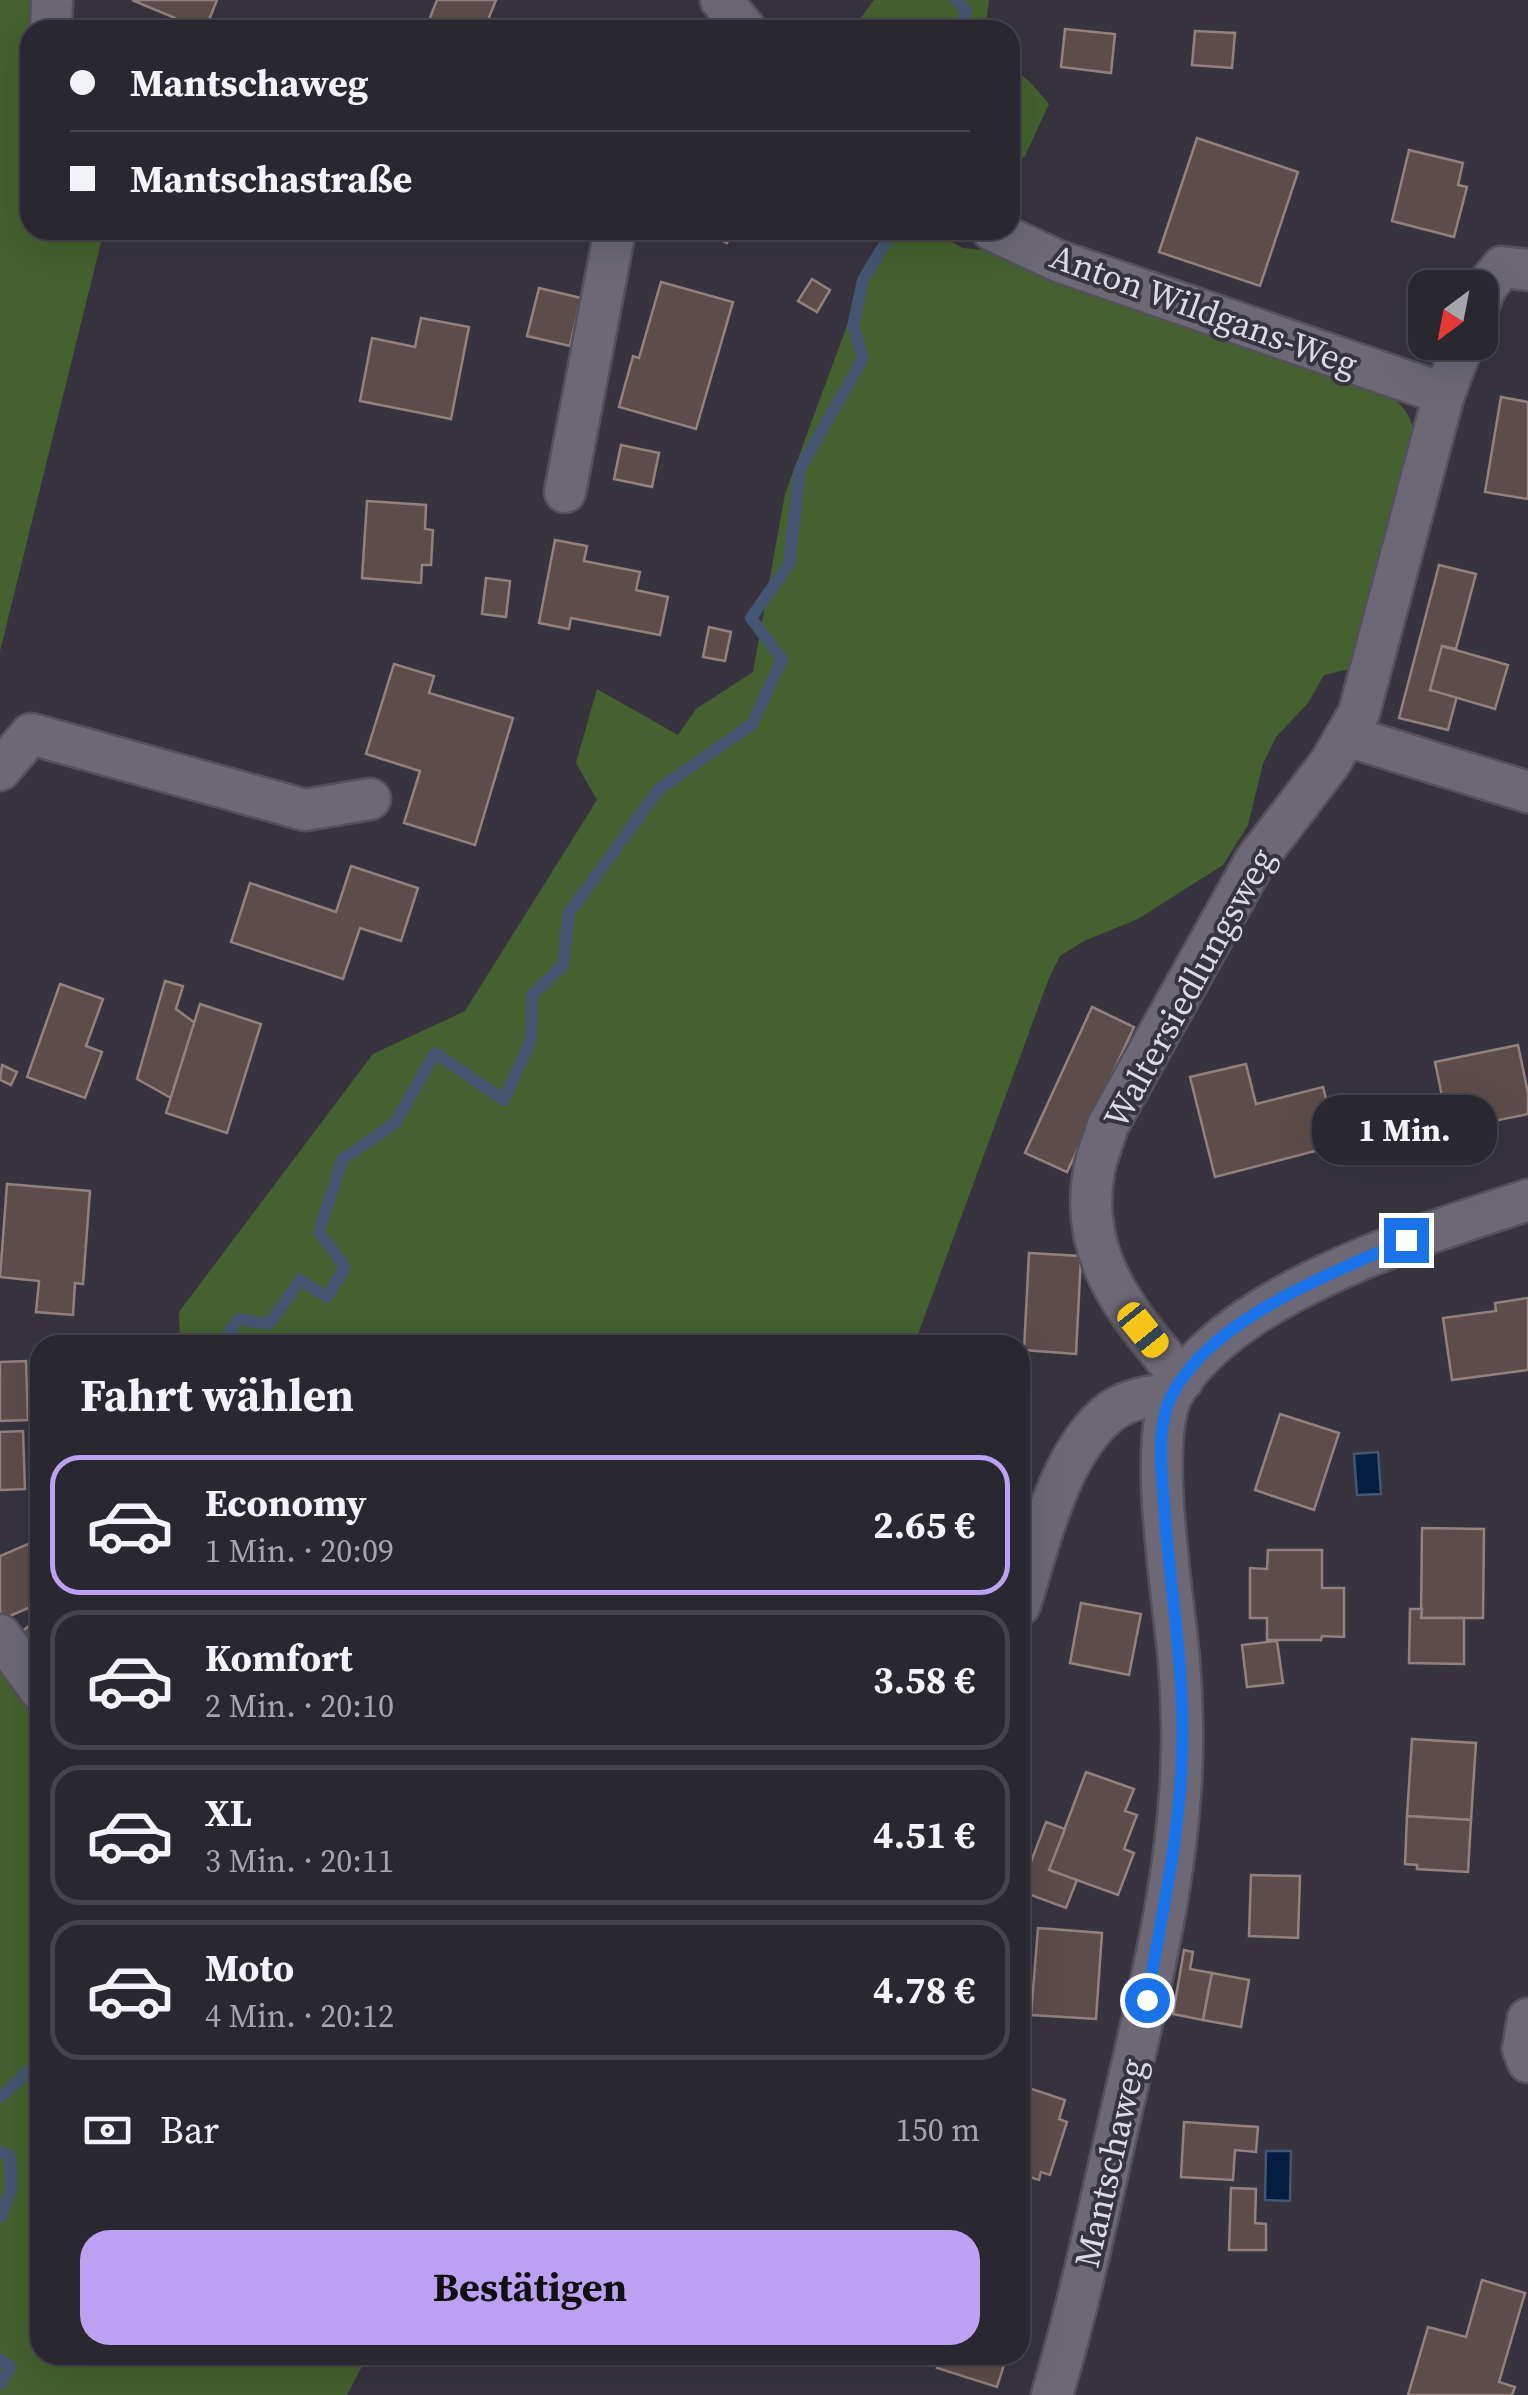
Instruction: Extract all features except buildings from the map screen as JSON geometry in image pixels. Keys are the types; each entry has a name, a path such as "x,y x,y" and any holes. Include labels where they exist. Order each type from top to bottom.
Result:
{"street":[{"path":"565,492 613,240"},
{"name":"Anton Wildgans-Weg","path":"1013,240 1058,262 1444,394"},
{"path":"1498,271 1502,266 1528,270"},
{"path":"1444,394 1457,360"},
{"name":"Waltersiedlungsweg","path":"1178,1386 1112,1287 1100,1261 1092,1224 1094,1170 1108,1125 1254,861 1347,736 1367,687 1444,394"},
{"path":"0,770 31,734 305,810 370,798"},
{"path":"1347,736 1528,792"},
{"path":"1030,1575 1061,1482 1088,1435 1113,1410 1178,1386 1206,1351 1237,1326 1304,1288 1406,1240 1528,1200"},
{"name":"Mantschaweg","path":"1052,2395 1070,2337 1147,2000 1177,1816 1181,1702 1161,1458 1164,1418 1178,1386"},
{"path":"0,1636 30,1676"},
{"path":"1528,2019 1523,2049 1528,2062"}],"green space":[{"path":"0,0 36,0 37,20 20,20 20,240 102,240 0,651"},
{"path":"874,0 989,0 986,20 859,20"},
{"path":"1020,74 1049,104 1020,161"},
{"path":"884,240 948,240 1389,394 1410,419 1414,440 1353,668 1324,675 1308,703 1276,737 1263,764 1248,825 1223,865 1138,919 1084,941 1060,956 918,1335 180,1335 179,1312 373,1054 465,1011 597,800 576,763 597,689 678,735 696,709 753,672 785,494 849,320"},
{"path":"0,1656 30,1700 30,2365 363,2365 347,2395 0,2395"}],"water":[{"path":"1378,1452 1381,1494 1357,1495 1354,1454"},
{"path":"1266,2151 1291,2151 1290,2201 1265,2200"}],"waterway":[{"path":"956,0 966,10 963,20"},
{"path":"228,1335 238,1319 269,1324 300,1280 327,1297 345,1267 319,1232 342,1160 396,1122 435,1053 504,1100 531,1039 532,995 563,965 569,913 659,789 752,724 782,659 751,618 789,564 800,469 863,358 853,326 863,280 887,240"},
{"path":"0,2097 30,2070"},
{"path":"0,2151 10,2156 11,2190 0,2217"},
{"path":"0,2360 11,2367 0,2384"}],"route":[{"path":"1147,2000 1169,1879 1182,1753 1179,1660 1161,1458 1164,1418 1172,1393 1206,1351 1237,1326 1318,1281 1406,1240"}]}
